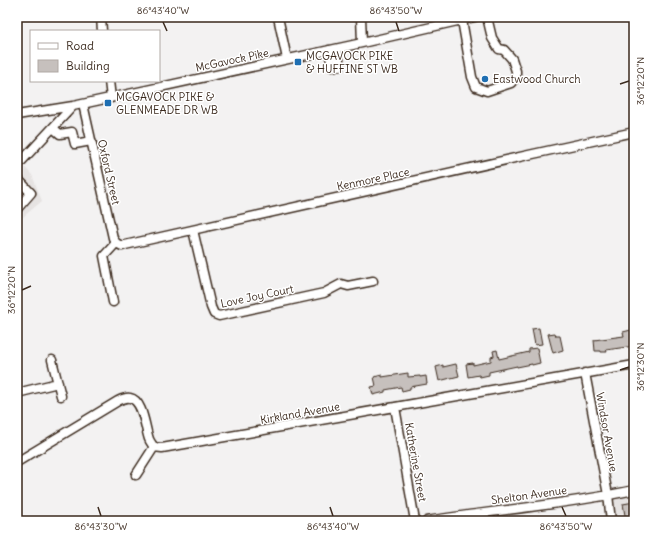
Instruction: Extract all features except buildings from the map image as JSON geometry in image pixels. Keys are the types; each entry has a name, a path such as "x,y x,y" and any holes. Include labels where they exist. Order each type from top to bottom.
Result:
{"street":[{"path":"101,17 102,30"},
{"path":"278,17 287,59"},
{"path":"361,17 362,43"},
{"name":"McGavock Pike","path":"17,115 83,104 333,50 475,17"},
{"path":"462,20 472,78 476,87 487,91 511,83 516,77 516,71 512,59 504,50 499,49 492,38 487,17"},
{"path":"109,82 111,98"},
{"name":"Oxford Street","path":"83,104 113,238 116,244"},
{"path":"17,166 73,106"},
{"path":"53,128 60,134 72,132 75,144 91,141"},
{"name":"Kenmore Place","path":"116,244 122,246 634,132"},
{"path":"17,178 32,193 17,209"},
{"name":"Love Joy Court","path":"193,230 211,308 214,314 219,316 324,293 341,284 348,286 373,282"},
{"path":"114,302 104,256 116,244"},
{"path":"52,360 61,396"},
{"name":"Kirkland Avenue","path":"154,447 162,448 634,364"},
{"name":"Windsor Avenue","path":"585,373 608,495 611,521"},
{"path":"17,393 58,383"},
{"path":"17,462 118,401 126,398 137,401 141,408 150,441 154,447 136,474"},
{"name":"Katherine Street","path":"395,407 415,521"},
{"name":"Shelton Avenue","path":"427,521 462,515 544,505 634,490"}],"shaded area":[{"path":"17,159 32,175 42,201 17,222"},
{"path":"634,490 634,521 611,521 608,495"}],"place":[{"name":"MCGAVOCK PIKE & HUFFINE ST WB","path":"298,62"},
{"name":"Eastwood Church","path":"485,79"},
{"name":"MCGAVOCK PIKE & GLENMEADE DR WB","path":"108,103"}]}
